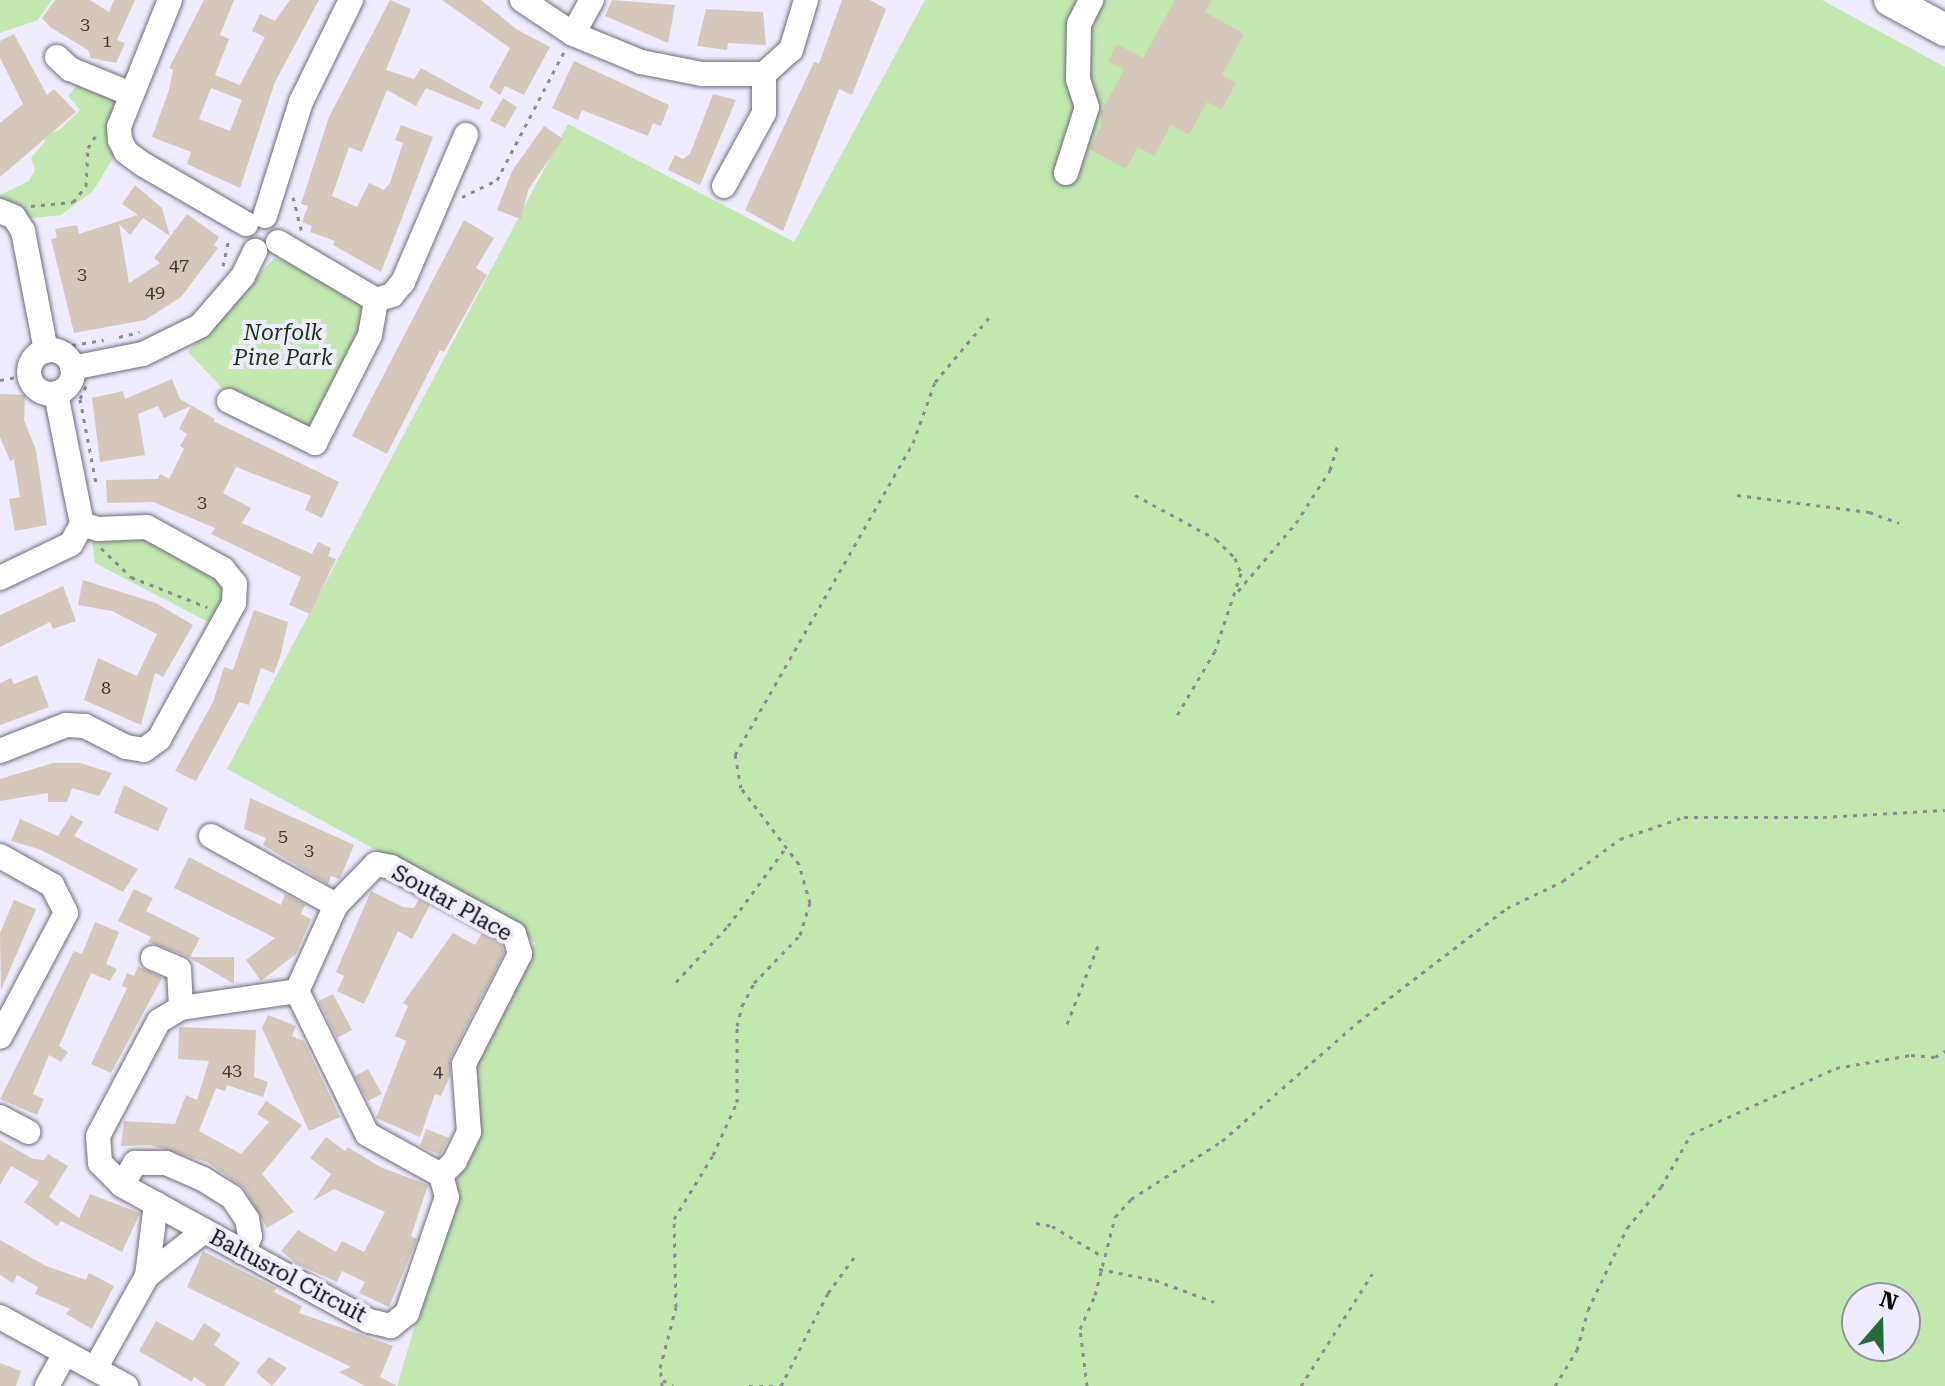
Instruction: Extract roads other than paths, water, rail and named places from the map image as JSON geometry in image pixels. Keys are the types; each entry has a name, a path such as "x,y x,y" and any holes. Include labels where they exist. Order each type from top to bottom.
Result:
{"main road":[{"path":"1890,0 1945,30"}],"street":[{"path":"18,212 54,345 61,353 77,359 143,354 200,326 273,247 279,228 245,222 126,152 119,127 170,0"},
{"path":"245,222 351,0"},
{"path":"522,0 573,34 641,62 702,74 764,74 791,50 806,0"},
{"path":"573,34 592,0"},
{"path":"1066,173 1087,107 1078,80 1079,24 1091,0"},
{"path":"57,57 70,69 131,94"},
{"path":"724,186 764,113 764,74"},
{"path":"273,247 376,300 392,295 403,282 433,216 442,180 466,135"},
{"path":"229,401 315,443 370,335 376,300"},
{"path":"54,345 30,363 29,375 41,392 56,394 70,383 77,359"},
{"path":"56,394 92,526"},
{"path":"0,578 71,544 92,526 147,527 211,562 235,584 234,603 159,739 144,750 126,747 85,726 66,725 0,751"},
{"path":"211,836 336,905"},
{"path":"0,856 52,885 66,913 0,1037"},
{"name":"Soutar Place","path":"297,991 336,905 366,868 391,867 514,934 520,943 520,954 464,1064 469,1132 455,1161 441,1175"},
{"path":"153,958 179,969 181,1008 297,991 367,1134 441,1175"},
{"name":"Baltusrol Circuit","path":"181,1008 159,1021 98,1136 100,1163 122,1185 369,1321 391,1326 407,1313 447,1197 441,1175"},
{"path":"0,1117 28,1132"},
{"path":"122,1185 135,1163 166,1163 203,1179 232,1197 247,1219 250,1236 243,1253"},
{"path":"95,1369 147,1276 156,1204"},
{"path":"147,1276 204,1231"},
{"path":"0,1317 126,1386"},
{"path":"47,1386 65,1354"}],"park label":[{"name":"Norfolk Pine Park","path":"283,344"}]}
